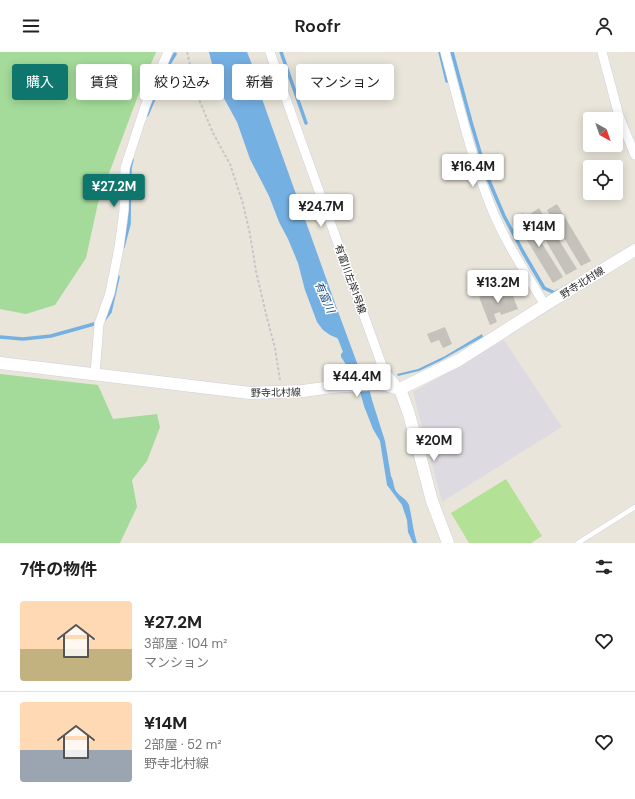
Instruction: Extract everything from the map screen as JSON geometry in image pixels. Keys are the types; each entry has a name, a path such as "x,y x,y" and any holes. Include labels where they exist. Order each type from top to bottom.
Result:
{"street":[{"path":"95,374 99,324 110,293 119,248 124,210 125,168 146,104 168,52"},
{"name":"有富川左岸1号線","path":"270,52 384,371 400,389"},
{"path":"445,52 477,166 491,207 511,249 545,305"},
{"path":"602,52 619,116 635,155"},
{"name":"野寺北村線","path":"0,363 250,393 303,391 332,387 380,384 400,389 460,360 545,305 635,250"},
{"path":"400,389 409,414 432,501 448,543"}],"lane":[{"path":"578,543 635,507"}],"path":[{"path":"188,52 198,97 213,133 230,164 243,204 256,271 275,348 282,392"}],"shaded area":[{"path":"504,340 562,427 442,502 413,392"}],"green space":[{"path":"0,52 156,52 151,64 140,64 140,90 98,203 86,258 55,305 26,314 0,309"},
{"path":"0,374 98,385 113,419 157,414 160,427 147,461 132,480 137,507 120,543 0,543"},
{"path":"506,479 542,536 531,543 469,543 451,513"}],"water":[{"name":"有富川","path":"209,52 247,52 252,64 232,64 232,100 262,100 360,371 367,380 385,441 394,487 397,493 407,501 409,505 417,543 413,543 408,532 407,520 402,505 387,485 380,441 373,429 364,406 357,381 341,357 343,352 338,339 323,330 317,322 305,290 298,263 269,196 250,159 237,122 224,98 224,64 212,64"},
{"path":"482,334 483,337 419,371 398,376 397,374 418,369 445,356"}],"building":[{"path":"557,204 591,261 581,266 547,210"},
{"path":"539,208 577,269 566,275 530,214"},
{"path":"523,213 563,277 553,283 514,219"},
{"path":"509,286 518,309 501,315 500,312 494,314 497,322 490,325 479,297"},
{"path":"445,327 452,344 443,348 439,340 431,343 427,334"}],"waterway":[{"path":"281,52 306,123"},
{"path":"440,52 447,81"},
{"path":"452,52 487,176 504,216 544,288 555,293 558,291"},
{"path":"147,115 167,67 175,54"},
{"path":"123,247 129,224 130,168 132,160"},
{"path":"104,320 110,312 118,277"},
{"path":"0,337 23,339 51,336 94,324"}]}
